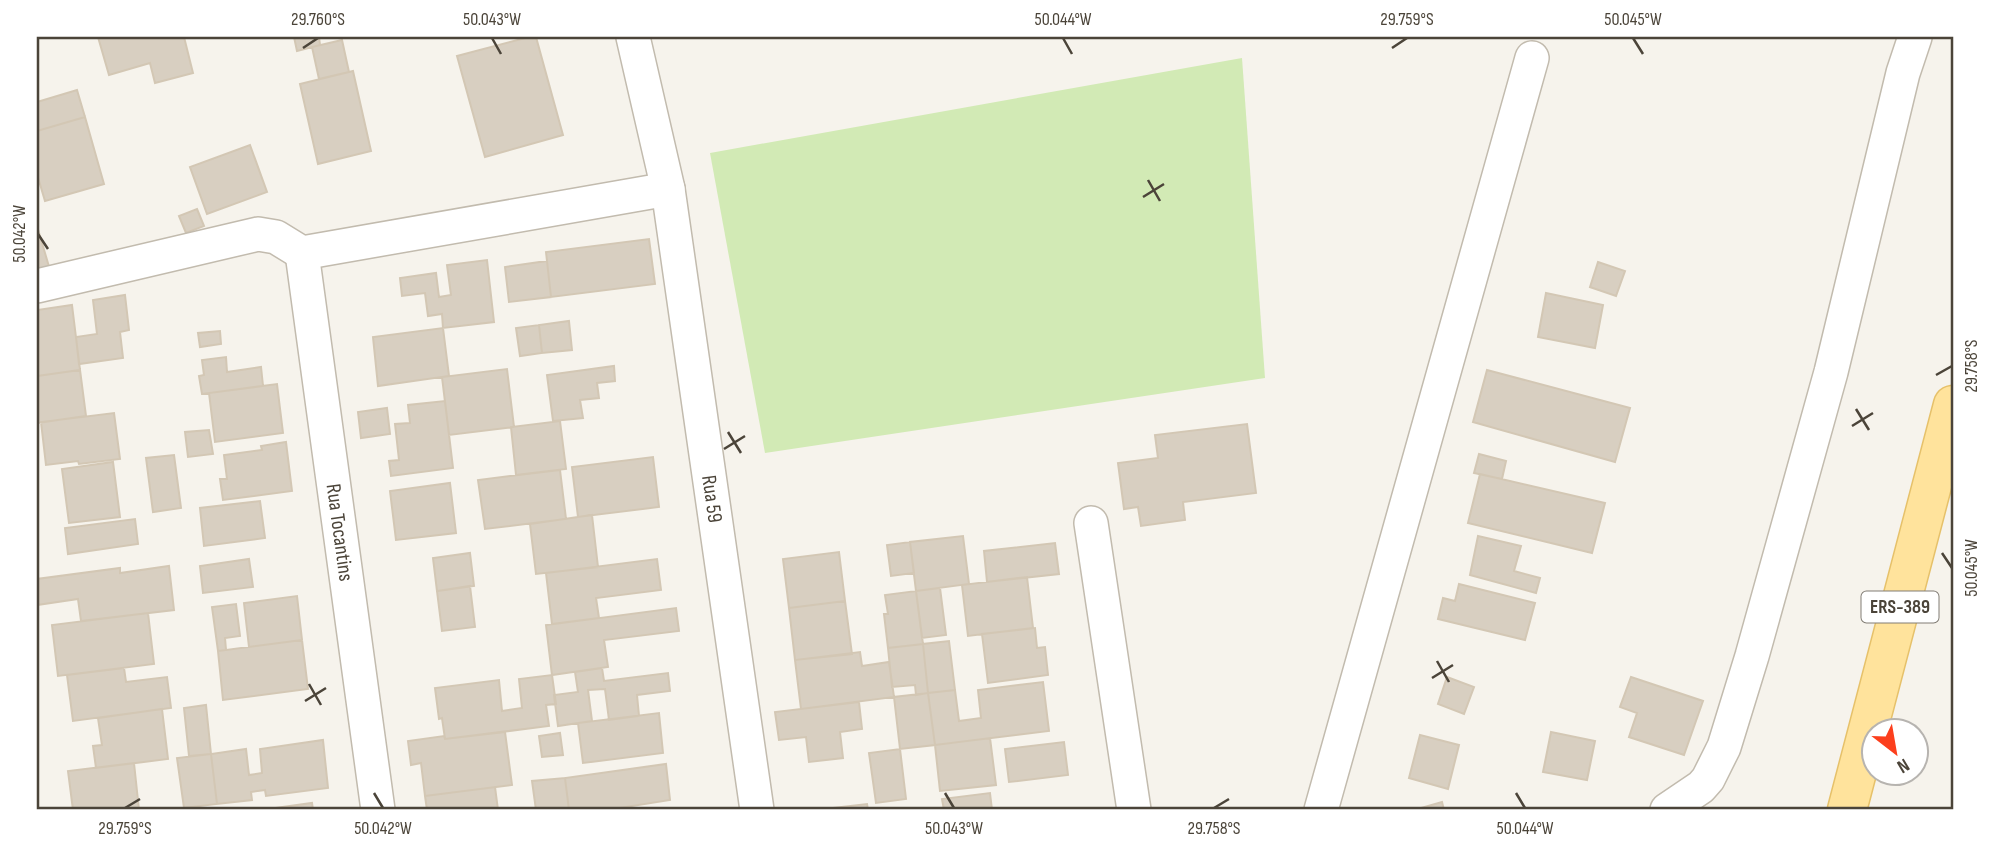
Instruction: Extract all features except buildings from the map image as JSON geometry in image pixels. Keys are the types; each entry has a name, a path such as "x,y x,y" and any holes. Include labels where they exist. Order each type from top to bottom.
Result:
{"main road":[{"name":"ERS-389","path":"1847,810 1953,405"}],"street":[{"name":"Rua 59","path":"633,37 668,189 757,810"},
{"path":"1667,810 1701,787 1724,747 1831,372 1903,73 1915,37"},
{"path":"1321,810 1532,58"},
{"path":"37,286 258,234 276,237 302,253 668,189"},
{"name":"Rua Tocantins","path":"302,253 378,810"},
{"path":"1091,523 1134,810"}],"green space":[{"path":"1242,58 1265,378 765,453 710,153"}]}
